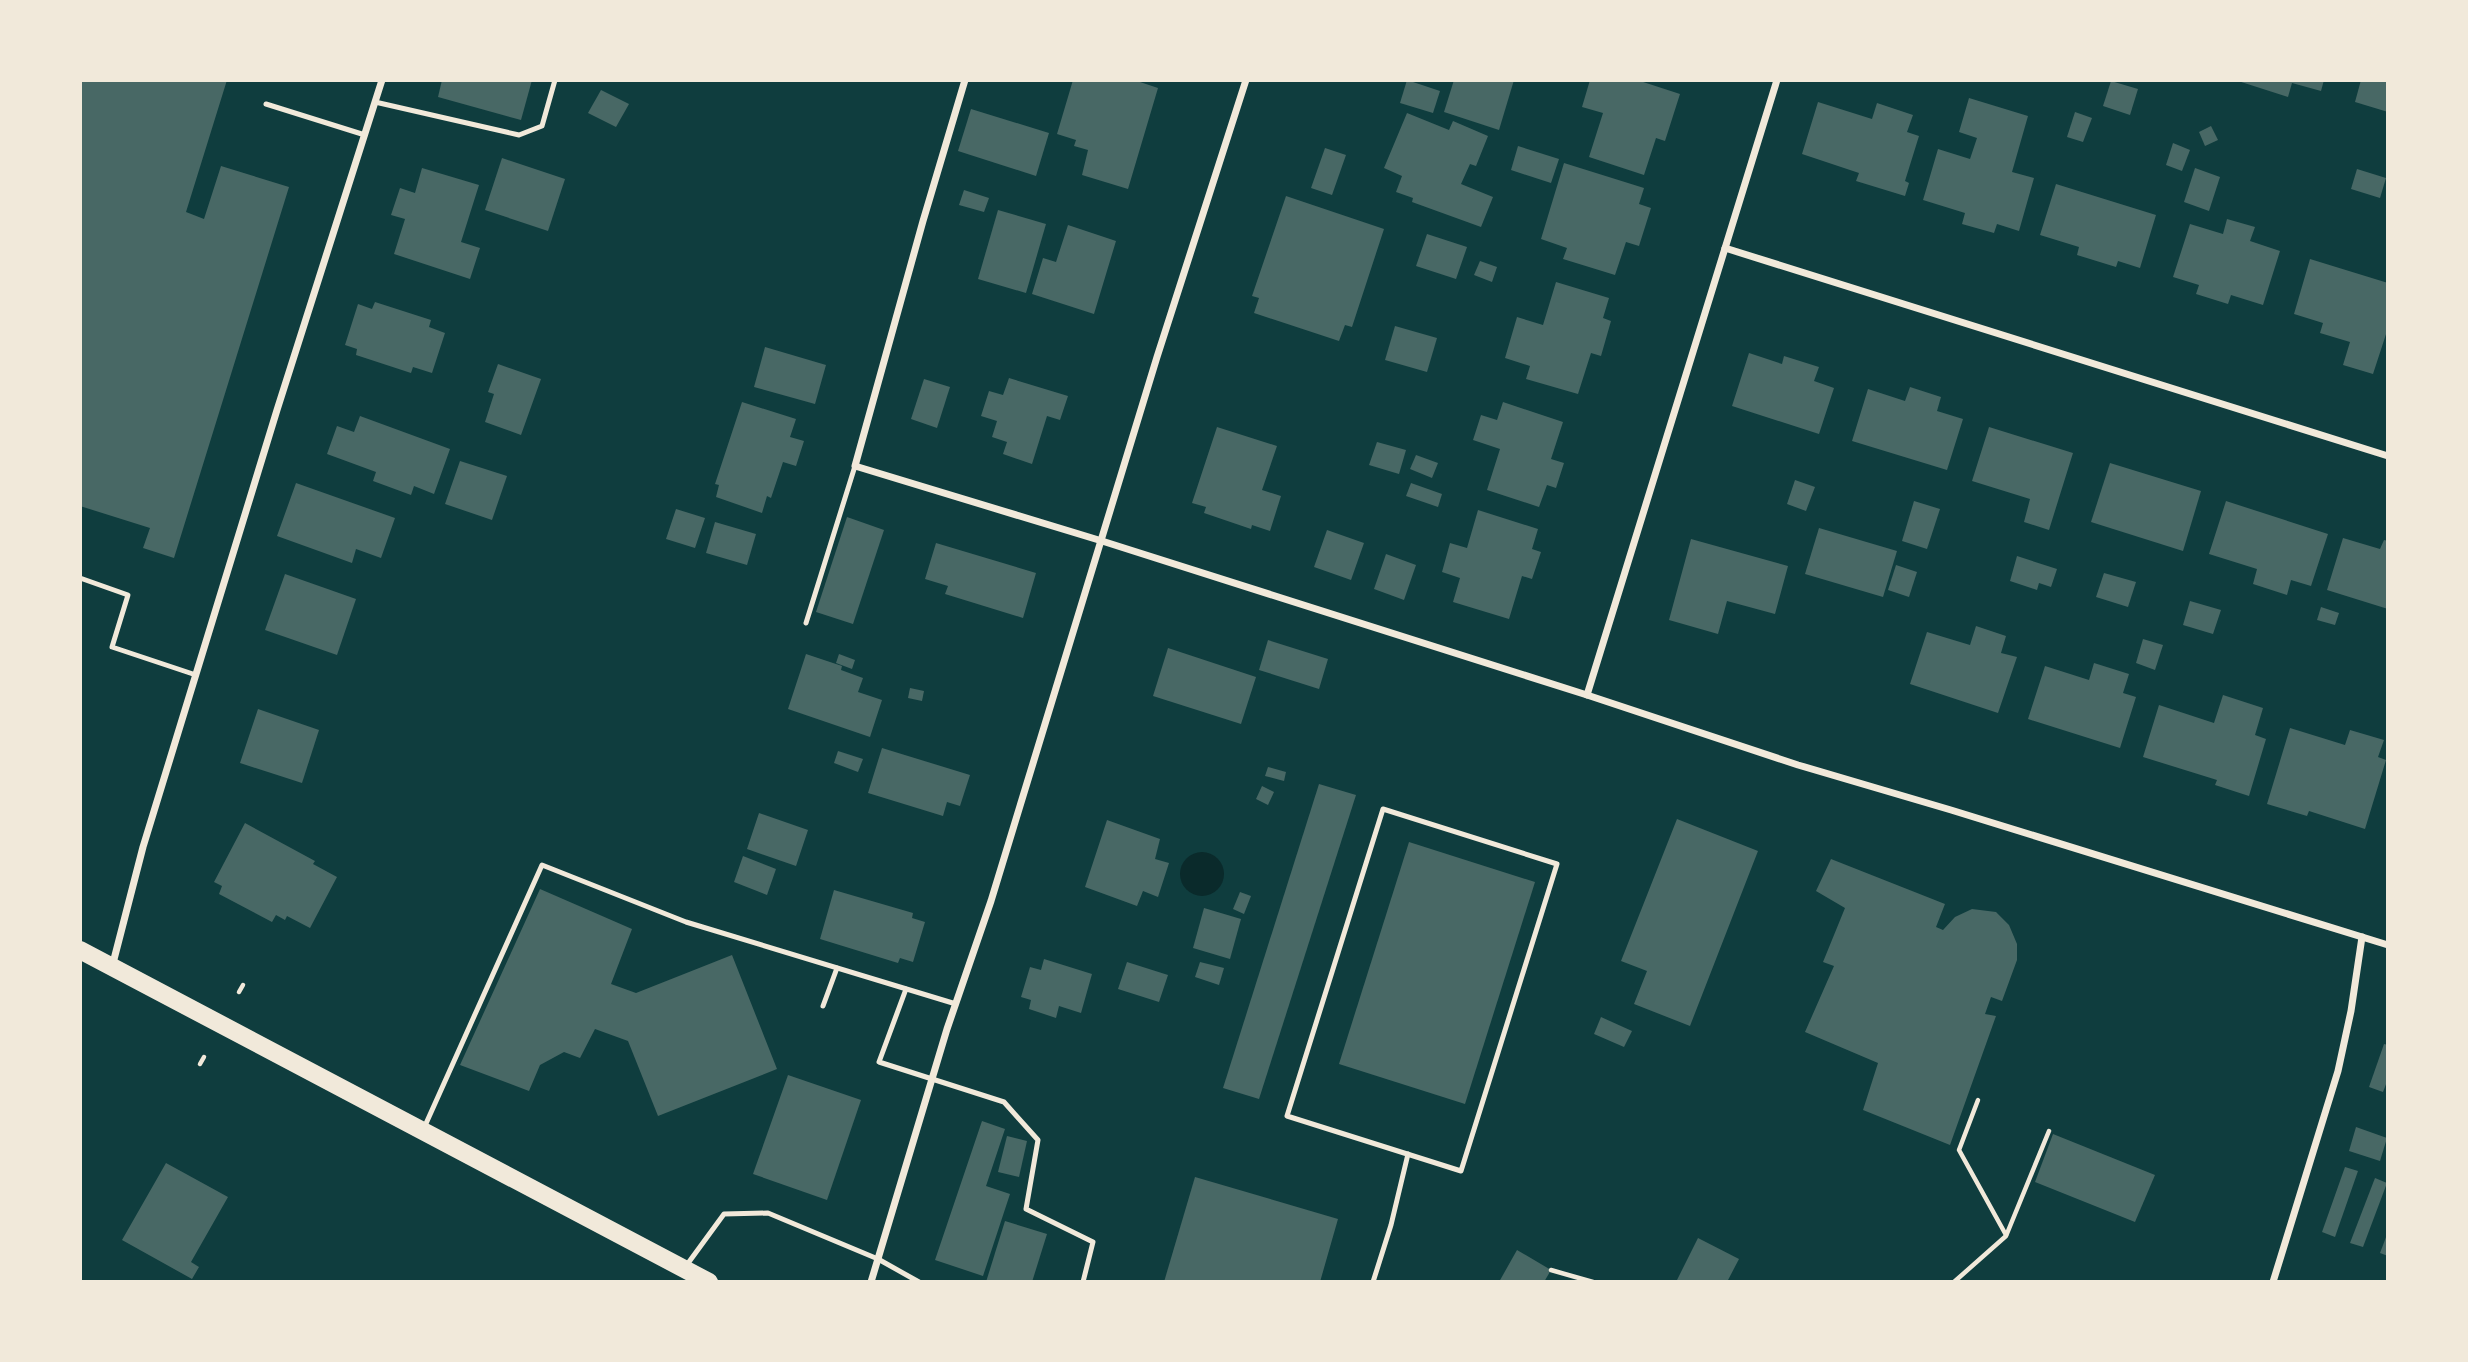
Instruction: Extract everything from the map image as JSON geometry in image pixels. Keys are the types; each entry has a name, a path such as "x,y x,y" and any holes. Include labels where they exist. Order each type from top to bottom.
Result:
{"main road":[{"path":"80,950 709,1282"}],"street":[{"path":"112,967 143,847 382,80"},
{"path":"965,80 855,466 1102,541 1798,765 2388,945"},
{"path":"871,1282 956,1004 986,918 1157,358 1246,80"},
{"path":"1587,695 1777,80"},
{"path":"1725,248 2388,456"},
{"path":"2273,1282 2338,1071 2351,1011 2362,937"}],"lane":[{"path":"375,102 519,135 542,126 555,80"},
{"path":"266,104 365,135"},
{"path":"806,623 855,466"},
{"path":"80,578 128,594 112,648 196,675"},
{"path":"1383,809 1557,864 1461,1171 1408,1154 1286,1116 1383,809"},
{"path":"422,1130 542,865 686,922 956,1004"},
{"path":"823,1006 837,968"},
{"path":"906,989 879,1062 1004,1102 1038,1140 1026,1209 1093,1242 1083,1282"},
{"path":"1373,1282 1391,1226 1408,1154"},
{"path":"684,1268 724,1214 768,1213 878,1259 919,1282"}],"path":[{"path":"239,992 243,985"},
{"path":"200,1064 204,1057"},
{"path":"1978,1100 1959,1150 2006,1236"},
{"path":"1954,1282 2006,1236 2049,1131"},
{"path":"1551,1270 1593,1282"}],"water":[{"path":"1202,852 1217,859 1224,874 1217,889 1202,896 1187,889 1180,874 1187,859"}],"building":[{"path":"80,80 227,80 186,212 204,219 221,166 289,187 174,558 143,548 150,528 80,506"},
{"path":"442,80 532,80 521,120 438,97"},
{"path":"1073,80 1134,80 1158,88 1128,189 1082,175 1088,150 1074,146 1076,140 1057,134"},
{"path":"1407,80 1440,91 1433,113 1400,103"},
{"path":"1454,80 1514,80 1499,130 1444,112"},
{"path":"1590,80 1637,80 1680,94 1665,141 1656,138 1644,175 1589,157 1603,113 1582,107"},
{"path":"2235,80 2324,80 2321,91 2292,83 2288,97"},
{"path":"2361,80 2388,80 2388,112 2355,102"},
{"path":"2111,81 2138,89 2130,115 2103,106"},
{"path":"601,90 629,104 616,127 588,113"},
{"path":"1969,98 2028,116 2012,172 2034,178 2019,231 1997,224 1994,233 1962,224 1965,213 1923,200 1938,149 1970,159 1977,138 1959,132"},
{"path":"1818,102 1872,119 1877,103 1913,115 1907,132 1919,136 1905,181 1909,183 1905,196 1856,181 1859,173 1802,154"},
{"path":"971,109 1049,133 1036,176 958,151"},
{"path":"2075,112 2092,118 2083,142 2067,137"},
{"path":"1407,113 1449,130 1453,121 1488,136 1476,166 1470,164 1461,184 1493,197 1481,227 1412,202 1413,198 1396,192 1402,176 1384,168"},
{"path":"2211,126 2218,140 2205,146 2199,132"},
{"path":"2173,143 2190,150 2182,171 2166,165"},
{"path":"1518,146 1559,159 1551,183 1511,170"},
{"path":"1325,148 1346,155 1332,195 1311,188"},
{"path":"502,158 565,179 548,231 485,210"},
{"path":"1564,163 1644,188 1639,204 1651,208 1639,246 1626,242 1615,275 1563,259 1567,248 1541,239"},
{"path":"422,168 479,185 461,242 480,248 470,279 394,254 405,219 391,215 400,188 415,193"},
{"path":"2195,168 2220,177 2209,211 2184,202"},
{"path":"2357,169 2386,178 2380,198 2351,189"},
{"path":"2056,184 2156,215 2140,268 2118,261 2116,267 2077,255 2079,247 2040,235"},
{"path":"964,190 989,198 984,212 959,205"},
{"path":"1286,196 1384,229 1352,327 1345,325 1339,341 1254,313 1259,298 1252,296"},
{"path":"998,210 1046,224 1026,293 978,279"},
{"path":"2227,219 2255,227 2250,241 2280,251 2263,305 2231,295 2228,304 2196,294 2199,285 2173,277 2190,224 2223,234"},
{"path":"1068,225 1116,241 1094,314 1032,294 1043,258 1056,262"},
{"path":"1427,234 1467,247 1456,279 1416,266"},
{"path":"2310,259 2388,283 2388,328 2373,374 2343,365 2350,342 2320,333 2323,323 2294,314"},
{"path":"1480,261 1497,267 1492,282 1474,275"},
{"path":"1556,282 1609,298 1603,318 1611,321 1601,356 1591,353 1578,394 1526,379 1530,366 1505,358 1517,317 1543,325"},
{"path":"375,302 431,320 429,327 445,333 432,373 413,367 411,373 356,355 357,349 345,345 358,304 372,309"},
{"path":"1395,326 1437,338 1427,372 1385,360"},
{"path":"765,347 826,365 815,404 754,387"},
{"path":"1749,353 1782,364 1784,356 1819,367 1814,381 1834,388 1819,434 1732,406"},
{"path":"498,364 541,379 521,435 485,422 494,394 488,392"},
{"path":"1009,378 1068,396 1060,420 1047,416 1032,464 1003,454 1007,442 992,437 997,421 981,416 989,391 1003,395"},
{"path":"924,379 950,387 937,428 911,419"},
{"path":"1910,387 1941,397 1937,411 1963,419 1947,470 1852,441 1868,389 1905,401"},
{"path":"742,402 796,419 790,437 804,441 796,466 783,462 771,498 767,496 762,513 716,497 719,485 715,484"},
{"path":"1503,402 1563,422 1551,459 1564,463 1556,488 1547,485 1539,507 1487,490 1500,449 1473,440 1481,415 1497,420"},
{"path":"360,416 450,449 434,494 414,486 411,495 373,481 376,472 327,454 337,426 354,432"},
{"path":"1217,427 1277,446 1262,490 1281,496 1270,531 1252,525 1251,529 1204,513 1206,507 1192,503"},
{"path":"1989,427 2073,453 2049,530 2024,522 2030,499 1972,481"},
{"path":"1377,442 1406,450 1399,474 1369,465"},
{"path":"1416,455 1438,463 1432,478 1410,469"},
{"path":"460,461 507,476 492,520 445,504"},
{"path":"2110,463 2201,491 2183,551 2091,522"},
{"path":"1795,480 1815,487 1806,511 1787,504"},
{"path":"296,483 395,518 381,558 356,549 352,563 277,536"},
{"path":"1411,483 1442,494 1438,507 1406,496"},
{"path":"1914,501 1940,509 1927,549 1902,541"},
{"path":"2226,501 2328,534 2311,586 2291,580 2287,595 2253,584 2257,569 2209,554"},
{"path":"676,509 705,518 695,548 666,539"},
{"path":"1478,510 1538,529 1532,549 1541,552 1532,579 1522,576 1509,619 1453,602 1460,578 1442,572 1450,543 1467,548"},
{"path":"847,517 884,530 853,624 816,612"},
{"path":"715,522 756,534 747,565 706,553"},
{"path":"1819,528 1897,551 1883,597 1805,574"},
{"path":"1327,530 1364,543 1351,580 1314,567"},
{"path":"2343,538 2380,549 2384,540 2388,541 2388,609 2327,590"},
{"path":"1691,539 1788,566 1775,614 1727,601 1718,634 1669,620"},
{"path":"936,543 1036,573 1023,618 945,594 948,586 925,579"},
{"path":"1386,554 1416,565 1404,600 1374,589"},
{"path":"2017,556 2057,569 2051,587 2039,583 2037,590 2010,581"},
{"path":"1896,565 1917,572 1909,597 1888,590"},
{"path":"2104,573 2136,582 2128,607 2096,597"},
{"path":"285,574 356,599 337,655 265,630"},
{"path":"2190,601 2221,610 2213,634 2183,625"},
{"path":"2321,607 2339,613 2335,625 2317,620"},
{"path":"1976,626 2006,636 2001,653 2017,657 1998,713 1910,684 1927,632 1970,645"},
{"path":"2143,639 2163,645 2155,670 2136,663"},
{"path":"1268,640 1328,659 1319,689 1259,670"},
{"path":"1168,648 1256,677 1241,724 1153,696"},
{"path":"806,654 842,666 841,670 863,678 858,692 882,700 870,737 788,709"},
{"path":"839,654 855,660 852,669 836,663"},
{"path":"2094,663 2129,674 2123,693 2136,697 2120,748 2028,719 2045,666 2089,680"},
{"path":"910,688 924,691 922,701 908,698"},
{"path":"2223,695 2263,708 2255,735 2266,739 2249,796 2215,785 2217,780 2143,757 2159,705 2214,723"},
{"path":"258,709 319,730 302,783 240,763"},
{"path":"2290,728 2345,745 2350,730 2384,740 2378,757 2386,760 2365,829 2309,811 2307,816 2267,804"},
{"path":"882,748 970,775 960,806 947,802 943,816 868,793"},
{"path":"838,751 863,759 858,772 834,763"},
{"path":"1268,767 1286,772 1284,781 1265,776"},
{"path":"1319,784 1356,795 1259,1099 1223,1088"},
{"path":"1262,786 1274,792 1268,805 1256,799"},
{"path":"759,813 808,830 796,866 747,849"},
{"path":"1677,819 1758,851 1690,1026 1634,1004 1647,971 1621,961"},
{"path":"1107,820 1160,839 1155,859 1169,863 1158,897 1143,891 1137,906 1085,887"},
{"path":"245,823 315,861 313,864 337,877 310,928 287,916 285,920 276,915 272,922 219,894 222,886 214,882"},
{"path":"1409,842 1535,882 1465,1104 1339,1064"},
{"path":"743,856 776,869 767,895 734,882"},
{"path":"1831,859 1945,904 1936,927 1943,930 1955,917 1972,909 1996,912 2009,925 2017,944 2017,960 2002,1001 1991,997 1985,1014 1996,1016 1950,1145 1863,1110 1878,1063 1805,1032 1834,966 1823,962 1845,908 1816,891"},
{"path":"540,889 632,929 611,984 636,993 732,955 777,1069 658,1116 628,1041 595,1029 580,1058 564,1052 540,1065 529,1091 460,1065"},
{"path":"834,890 913,913 912,918 925,922 913,962 900,958 898,963 820,939"},
{"path":"1240,892 1251,896 1244,914 1233,909"},
{"path":"1204,908 1241,919 1230,959 1193,948"},
{"path":"1044,959 1092,974 1081,1013 1059,1006 1056,1018 1029,1009 1031,1000 1021,997 1030,967 1041,970"},
{"path":"1127,962 1168,975 1159,1002 1118,989"},
{"path":"1200,962 1224,968 1219,985 1195,977"},
{"path":"1601,1017 1632,1031 1624,1047 1594,1034"},
{"path":"2384,1044 2388,1045 2388,1079 2383,1092 2369,1087"},
{"path":"788,1075 861,1100 827,1200 753,1174"},
{"path":"982,1121 1005,1129 986,1186 1010,1194 983,1276 935,1260"},
{"path":"2356,1127 2387,1138 2380,1161 2349,1151"},
{"path":"2053,1134 2155,1175 2135,1222 2035,1182"},
{"path":"1007,1136 1027,1141 1019,1177 998,1172"},
{"path":"166,1163 228,1197 191,1262 199,1267 192,1279 122,1240"},
{"path":"2345,1167 2358,1171 2335,1237 2322,1232"},
{"path":"1195,1177 1338,1219 1320,1282 1164,1282"},
{"path":"2375,1178 2387,1183 2363,1247 2350,1243"},
{"path":"1005,1221 1047,1234 1032,1282 986,1282"},
{"path":"2388,1232 2388,1256 2380,1253"},
{"path":"1698,1238 1739,1259 1727,1282 1676,1282"},
{"path":"1517,1250 1551,1270 1544,1282 1499,1282"}]}
